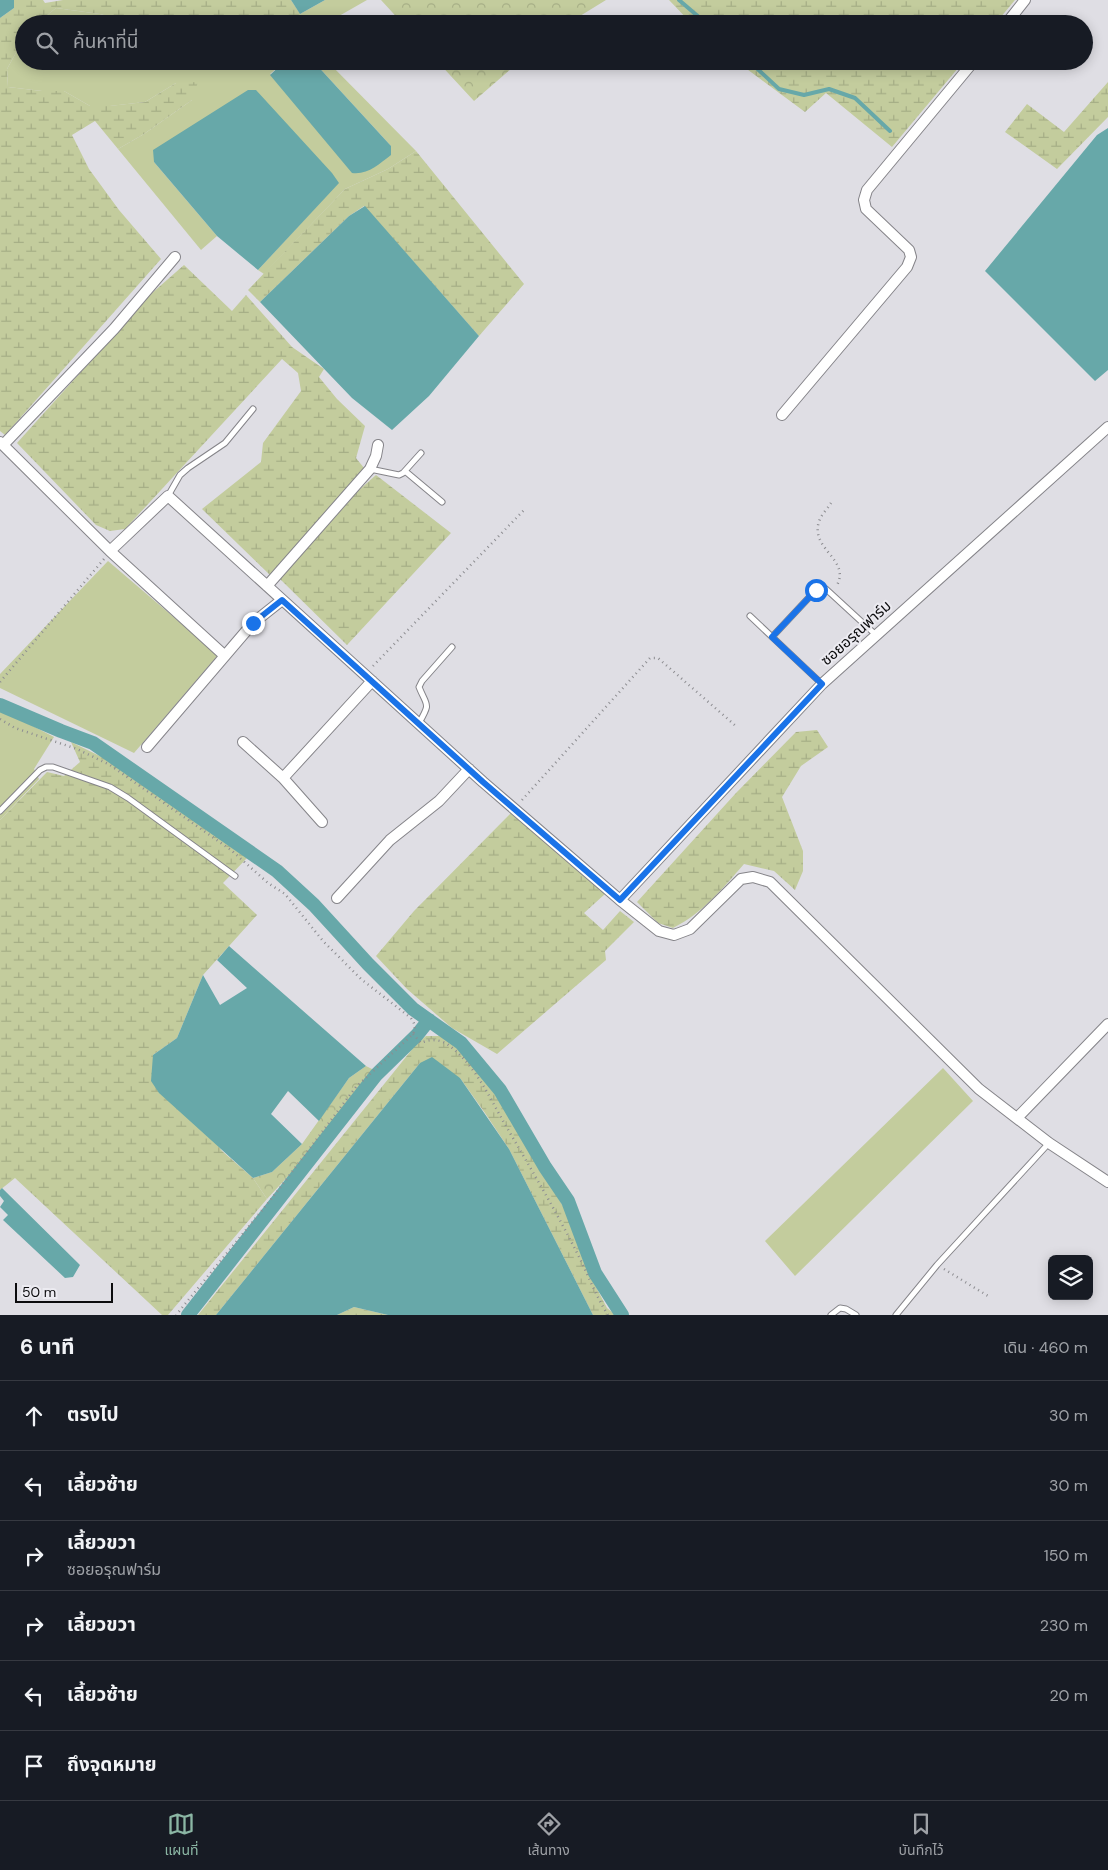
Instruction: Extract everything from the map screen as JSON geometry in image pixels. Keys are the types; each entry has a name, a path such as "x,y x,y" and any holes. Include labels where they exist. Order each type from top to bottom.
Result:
{"street":[{"path":"1014,15 1026,0"},
{"path":"782,416 907,267 911,257 910,250 866,209 865,195 867,190 967,70"},
{"path":"175,257 114,329 2,443 110,551 225,656"},
{"name":"ซอยอรุณฟาร์ม","path":"620,900 822,684 1108,427"},
{"path":"267,586 370,469 376,456 378,445"},
{"path":"110,551 168,496 514,809 659,931 674,935 690,929 741,879 753,878 770,882 979,1089 1048,1143 1108,1182"},
{"path":"146,748 253,623 282,600"},
{"path":"283,778 368,678"},
{"path":"243,742 283,778 322,822"},
{"path":"337,898 390,840 439,801 469,769"},
{"path":"1017,1118 1108,1024"}],"lane":[{"path":"168,496 180,475 225,442 253,409"},
{"path":"370,469 399,475 421,453"},
{"path":"405,471 442,502"},
{"path":"772,637 816,590 821,588 876,635"},
{"path":"750,616 822,684"},
{"path":"418,723 427,708 427,703 419,687 422,681 452,648"},
{"path":"0,811 40,770 46,767 53,767 110,788 128,798 235,876"},
{"path":"896,1315 937,1265 1048,1143"},
{"path":"831,1315 840,1308 856,1315"}],"path":[{"path":"830,594 838,584 840,568 822,544 818,535 818,527 820,518 831,503"},
{"path":"368,678 524,509"},
{"path":"0,682 110,551"},
{"path":"514,809 650,658 658,658 737,727"},
{"path":"0,719 15,728 77,749 110,765 231,850 268,883 285,894 323,941 361,979 411,1018 415,1028 413,1034 356,1087 273,1197 176,1315"},
{"path":"413,1034 422,1043 426,1040 436,1040 446,1044 478,1077 563,1224 585,1267 597,1298 608,1315"},
{"path":"937,1265 988,1296"}],"green space":[{"path":"14,0 43,0 45,3 63,0 291,0 301,15 104,15 56,8 47,15 15,15 15,54 7,69 8,87 42,91 64,91 90,106 109,106 145,102 176,83 198,82 192,100 144,134 118,149 95,121 72,135 89,169 119,210 161,259 5,435 0,431 0,18 14,8"},
{"path":"325,0 367,0 341,15 300,14"},
{"path":"381,0 606,0 582,15 395,15"},
{"path":"669,0 1015,0 1002,15 683,15"},
{"path":"56,8 104,15 47,15"},
{"path":"15,54 15,70 275,70 270,74 391,146 321,70 336,70 416,151 388,169 345,189 264,274 258,270 338,183 154,162 217,236 201,250 118,149 144,134 192,100 176,83 145,102 90,106 64,91 42,91 8,87 7,69"},
{"path":"445,70 510,70 474,101"},
{"path":"748,70 956,70 892,147 826,93 805,112"},
{"path":"1108,82 1108,117 1057,169 1005,132 1027,104 1064,132"},
{"path":"416,151 524,284 479,336 364,206 349,216 260,302 248,290 345,189 388,169"},
{"path":"184,265 232,311 246,295 292,347 324,369 319,377 337,399 365,426 356,458 364,468 270,575 202,509 261,462 263,443 301,391 298,373 282,359 125,529 110,531 96,525 17,443 151,294"},
{"path":"376,475 451,533 347,645 280,579 359,490"},
{"path":"108,561 218,655 134,753 0,688 0,674"},
{"path":"0,709 54,737 34,769 39,779 0,820"},
{"path":"817,730 828,747 801,766 782,797 803,851 803,871 795,890 774,871 744,864 703,908 684,922 673,928 658,923 637,902 736,793 796,732"},
{"path":"71,742 112,762 247,858 223,883 257,915 203,975 177,1038 153,1055 222,1151 253,1178 267,1199 168,1315 162,1315 15,1178 0,1190 0,820 47,772 64,776 80,762"},
{"path":"511,813 605,894 584,913 603,930 620,911 634,922 605,951 606,960 497,1054 452,1028 407,989 376,956 414,911"},
{"path":"426,1036 440,1036 456,1045 484,1076 572,1221 595,1285 607,1308 616,1315 593,1315 509,1149 460,1078 420,1063 216,1315 198,1315 414,1047"},
{"path":"366,1066 372,1069 370,1079 328,1133 267,1199 253,1178 272,1172 302,1144 349,1078"},
{"path":"943,1068 973,1101 795,1276 765,1241"},
{"path":"354,1307 388,1315 337,1315"}],"water":[{"path":"0,0 14,0 14,8 0,18"},
{"path":"291,0 325,0 300,14"},
{"path":"275,70 321,70 391,146 391,155 368,171 352,173 270,75"},
{"path":"248,90 256,90 339,183 258,270 217,236 154,162 153,150"},
{"path":"1108,128 1108,370 1095,381 985,271 1097,135"},
{"path":"365,206 479,336 429,396 392,430 352,398 260,302 349,216"},
{"path":"229,946 366,1066 349,1078 319,1121 288,1091 271,1114 302,1144 272,1172 253,1178 159,1093 151,1081 153,1055 177,1038 203,975 220,1005 247,988 217,960"},
{"path":"432,1057 460,1078 509,1149 593,1315 388,1315 354,1307 337,1315 216,1315 420,1063"},
{"path":"2,1188 80,1265 73,1277 65,1278 3,1220 8,1215 0,1207 4,1201 0,1196"}],"waterway":[{"path":"679,0 696,15"},
{"path":"759,70 779,89 804,95 829,89 855,98 890,131"},
{"path":"0,705 93,743 277,871 314,905 368,964 413,1009 461,1043 500,1090 545,1167 568,1201 595,1273 622,1315"},
{"path":"188,1315 376,1075 417,1035 429,1020"}],"route":[{"path":"253,623 282,600 483,782 620,900 822,684 772,637 816,590"}]}
